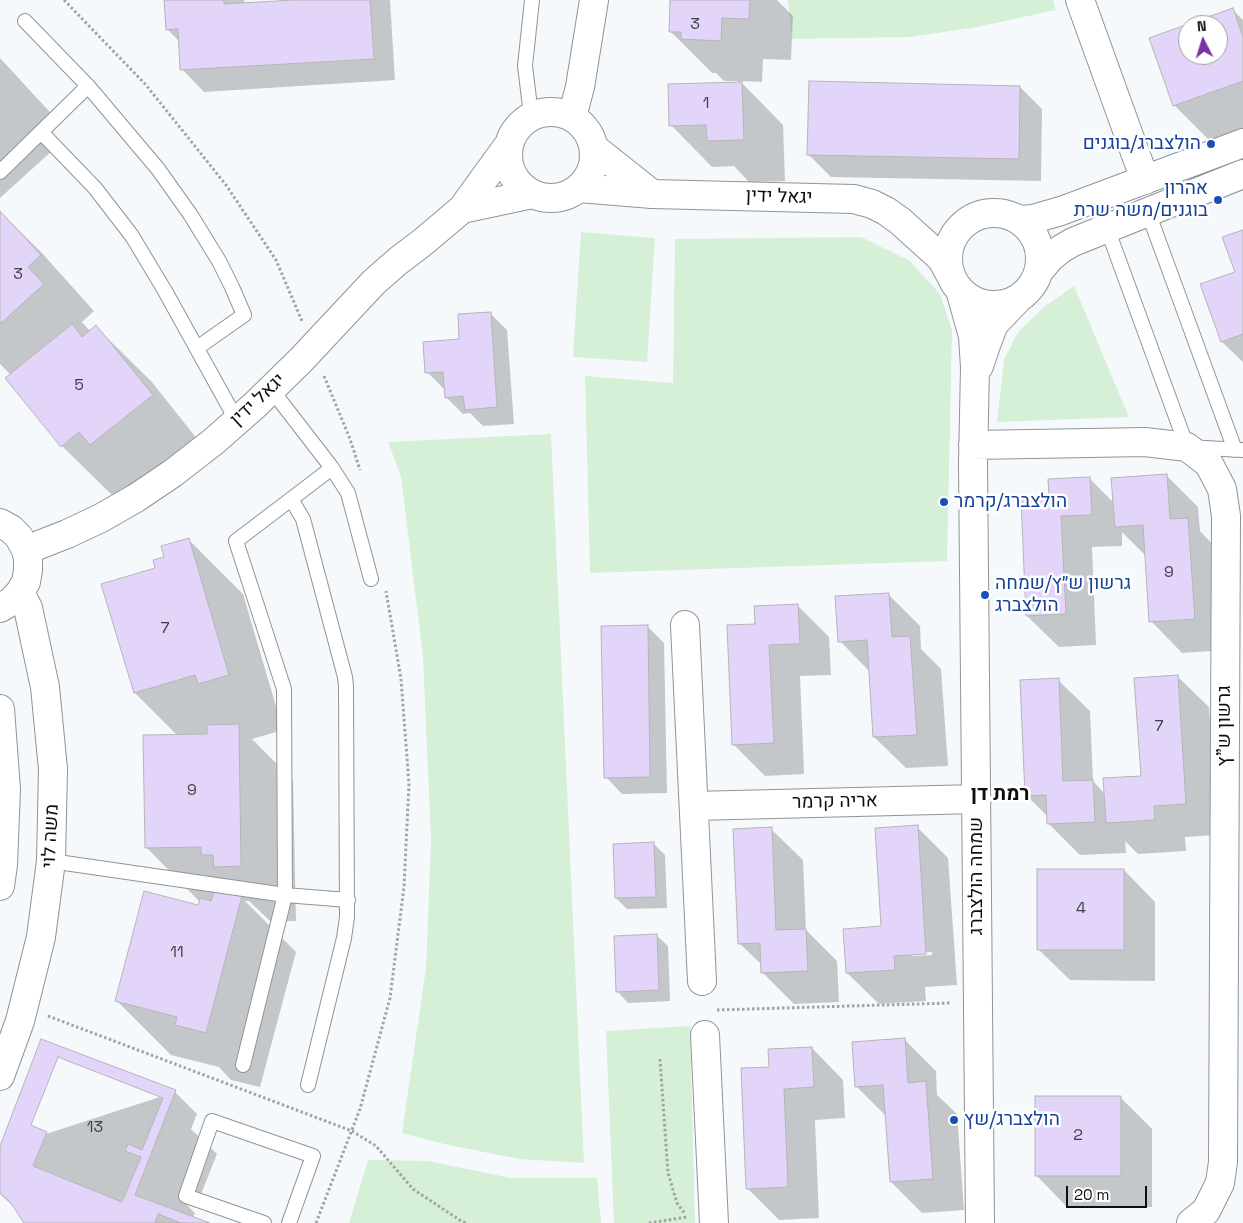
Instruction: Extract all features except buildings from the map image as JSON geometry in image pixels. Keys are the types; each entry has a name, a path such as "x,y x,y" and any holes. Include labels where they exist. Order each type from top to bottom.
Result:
{"street":[{"path":"572,117 580,87 594,0"},
{"path":"1080,0 1145,180"},
{"path":"545,111 559,112 572,117 583,125 590,135 594,148 594,163 588,176 579,188 557,198 544,198 532,194 520,186 512,175 507,147 512,134 520,123 531,115 545,111"},
{"path":"1020,220 1032,219 1061,211 1243,143"},
{"name":"יגאל ידין","path":"26,550 101,518 136,498 173,473 213,442 271,389 374,282 462,210 507,147"},
{"path":"594,148 652,194"},
{"path":"1039,271 1061,249 1087,236 1243,174"},
{"name":"יגאל ידין","path":"579,188 652,194 854,200 872,204 900,221 941,258 955,283"},
{"name":"יגאל ידין","path":"462,210 532,194"},
{"path":"992,212 1006,214 1020,220 1031,230 1038,242 1041,256 1035,283 1016,301 1001,305 986,305 971,300 955,283 948,262 949,248 955,234 964,223 977,216 992,212"},
{"name":"יגאל ידין","path":"900,221 919,226 936,225 977,216"},
{"name":"שמחה הולצברג","path":"955,283 973,336 975,379 973,445 980,1223"},
{"name":"שמחה הולצברג","path":"975,379 994,324 1016,301"},
{"path":"973,445 1144,442 1187,447"},
{"name":"גרשון ש\"ץ","path":"1187,447 1209,464 1222,489 1226,516 1223,1162 1220,1183 1206,1211 1191,1223"},
{"path":"0,523 11,529 19,537 28,558 26,582 10,600"},
{"name":"משה לוי","path":"0,1076 20,1021 41,937 51,861 53,769 45,687 28,608 10,600"},
{"path":"685,625 702,981"},
{"path":"0,709 6,789 3,865 0,886"},
{"name":"אריה קרמר","path":"694,806 977,799"},
{"path":"709,1022 714,1223"}],"lane":[{"path":"531,115 526,66 532,0"},
{"path":"25,21 88,86 158,169 190,214 219,261 244,315 197,348"},
{"path":"0,172 88,86"},
{"path":"41,132 95,188 124,225 155,272 237,421"},
{"path":"1107,228 1187,447 1239,450 1148,212"},
{"path":"271,389 332,468 348,493 371,579"},
{"path":"243,1065 285,895 284,689 236,541 332,468"},
{"path":"291,499 303,519 345,678 347,917 344,938 308,1085"},
{"path":"51,861 285,895 348,900"},
{"path":"264,1223 186,1196 212,1121 313,1156 289,1223"}],"path":[{"path":"709,1022 978,1003"},
{"path":"24,1007 352,1131 376,1146 413,1189 466,1223"},
{"path":"649,1223 688,1217 677,1204 668,1174 660,1059"}],"green space":[{"path":"788,0 1053,0 1056,10 977,27 911,37 792,39"},
{"path":"581,232 655,238 647,362 573,357"},
{"path":"861,237 910,261 940,294 952,330 947,561 590,573 585,376 673,383 675,239"},
{"path":"1074,286 1129,417 997,422 1004,360 1018,332 1044,307"},
{"path":"551,434 584,1163 519,1159 448,1145 402,1133 426,968 431,840 423,657 401,477 388,442"},
{"path":"690,1026 695,1223 614,1223 606,1031"},
{"path":"368,1160 428,1161 511,1178 597,1178 601,1223 349,1223"}],"place":[{"name":"הולצברג/בוגנים","path":"1211,144"},
{"name":"אהרון בוגנים/משה שרת","path":"1218,200"},
{"name":"הולצברג/קרמר","path":"944,502"},
{"name":"גרשון ש״ץ/שמחה הולצברג","path":"985,595"},
{"name":"הולצברג/שץ","path":"954,1120"}],"district":[{"name":"רמת דן","path":"1000,795"}]}
